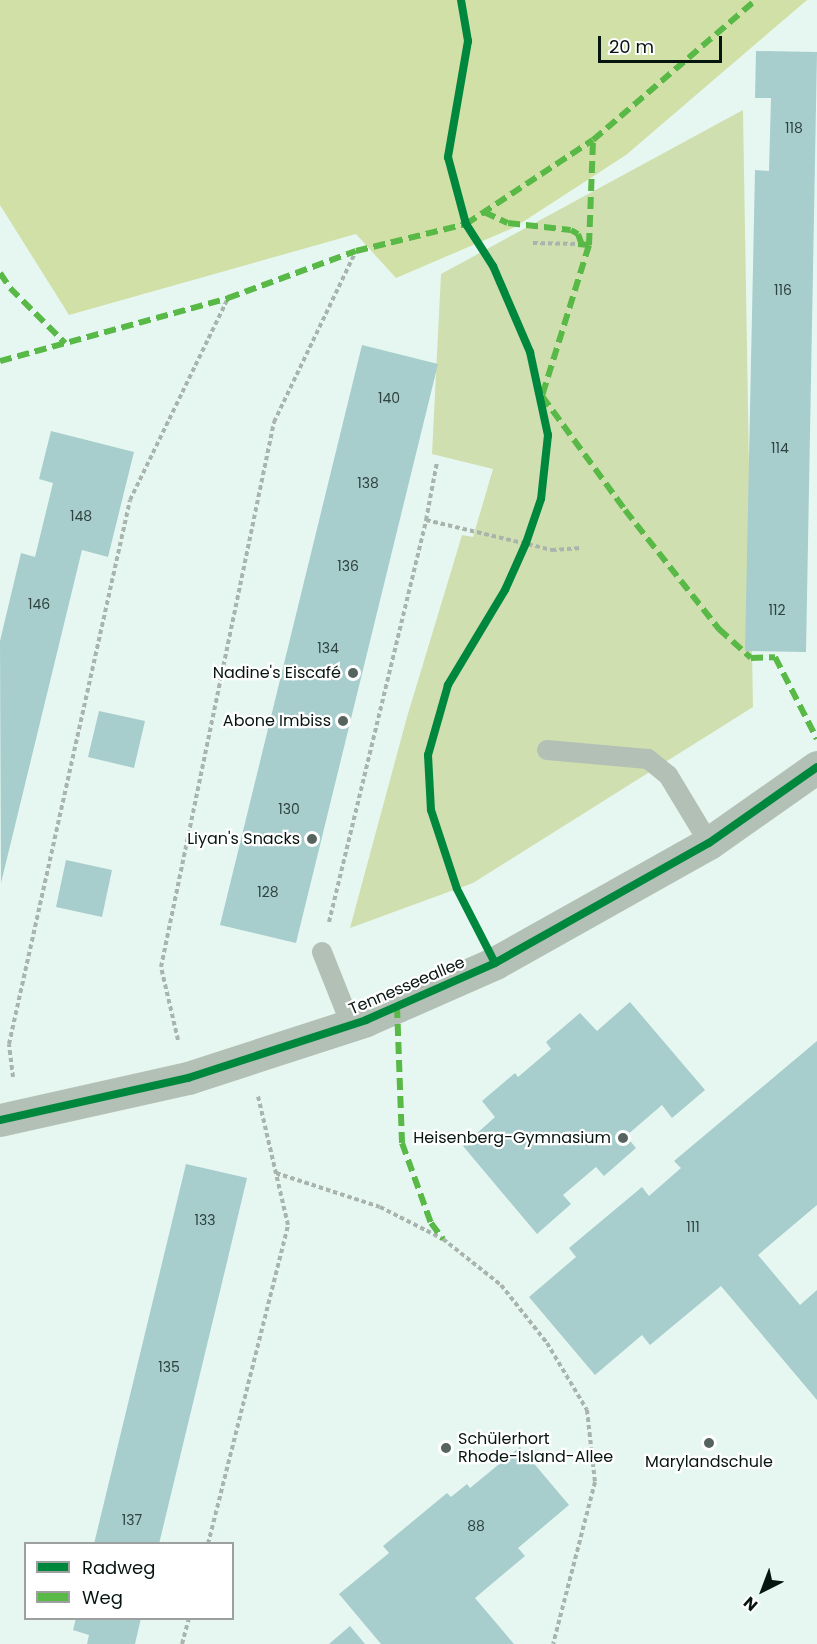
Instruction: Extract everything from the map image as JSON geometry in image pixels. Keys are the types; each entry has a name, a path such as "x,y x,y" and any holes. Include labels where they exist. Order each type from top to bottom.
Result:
{"street":[{"name":"Tennesseeallee","path":"9,1118 188,1078 249,1060 351,1025 495,963 709,843 817,767"}],"lane":[{"path":"547,750 648,759 668,775 709,843"},
{"path":"322,952 351,1025"}],"path":[{"path":"533,243 578,244"},
{"path":"188,1078 161,967 274,422 356,251"},
{"path":"9,1118 9,1044 130,500 228,298"},
{"path":"322,952 426,520 437,462"},
{"path":"426,520 552,549 582,548"},
{"path":"208,1542 288,1224 249,1060"},
{"path":"276,1173 380,1207 443,1239 501,1285 547,1343 587,1410 595,1482 553,1644"},
{"path":"182,1644 188,1620"}],"green space":[{"path":"0,0 807,0 626,155 515,227 396,278 356,234 69,315 0,205"},
{"path":"743,110 753,707 473,883 350,928 407,717 462,535 473,537 493,469 432,454 441,274"}],"building":[{"path":"756,51 817,52 806,652 745,651 755,170 769,171 771,98 755,98"},
{"path":"362,345 438,364 296,943 220,925"},
{"path":"51,431 134,452 108,557 82,550 1,883 0,641 21,553 35,557 53,483 39,479"},
{"path":"99,711 145,721 134,768 88,757"},
{"path":"66,860 112,870 102,917 56,907"},
{"path":"630,1002 705,1090 672,1118 662,1105 626,1136 636,1148 604,1176 596,1167 563,1195 571,1204 537,1234 463,1146 495,1117 482,1101 515,1073 518,1077 551,1049 546,1042 580,1013 597,1031"},
{"path":"817,1041 817,1205 758,1255 800,1305 817,1290 817,1400 721,1286 650,1345 642,1335 595,1375 529,1297 576,1257 569,1248 642,1187 649,1196 681,1168 674,1161"},
{"path":"186,1164 247,1178 159,1542 94,1542"},
{"name":"Schülerhort Rhode-Island-Allee","path":"520,1447 569,1505 518,1548 525,1556 475,1598 514,1644 381,1644 339,1594 389,1553 383,1546 447,1493 451,1497 467,1484 470,1488"},
{"path":"76,1620 141,1620 135,1644 87,1644 89,1635 73,1630"},
{"path":"350,1626 365,1644 329,1644"}],"marked path":[{"path":"0,361 228,298 356,251 466,224 593,140 756,0"},
{"path":"578,244 589,245 593,140"},
{"path":"484,212 508,223 571,230 578,234 582,245"},
{"path":"589,245 542,396 625,510 719,629 751,658 775,657 817,739"},
{"path":"0,273 10,288 65,343"},
{"path":"397,1006 402,1143 431,1223 443,1239"}],"cycle path":[{"path":"461,0 468,41 448,157 466,224 493,266 530,352 548,435 541,499 526,543 505,590 448,685 428,755 431,810 457,889 495,963"},
{"path":"0,1120 188,1078 366,1020 495,963 709,843 817,767"}],"place":[{"name":"Nadine's Eiscafé","path":"353,673"},
{"name":"Abone Imbiss","path":"343,721"},
{"name":"Liyan's Snacks","path":"312,839"},
{"name":"Heisenberg-Gymnasium","path":"623,1138"},
{"name":"Marylandschule","path":"709,1443"},
{"name":"Schülerhort Rhode-Island-Allee","path":"446,1448"}]}
